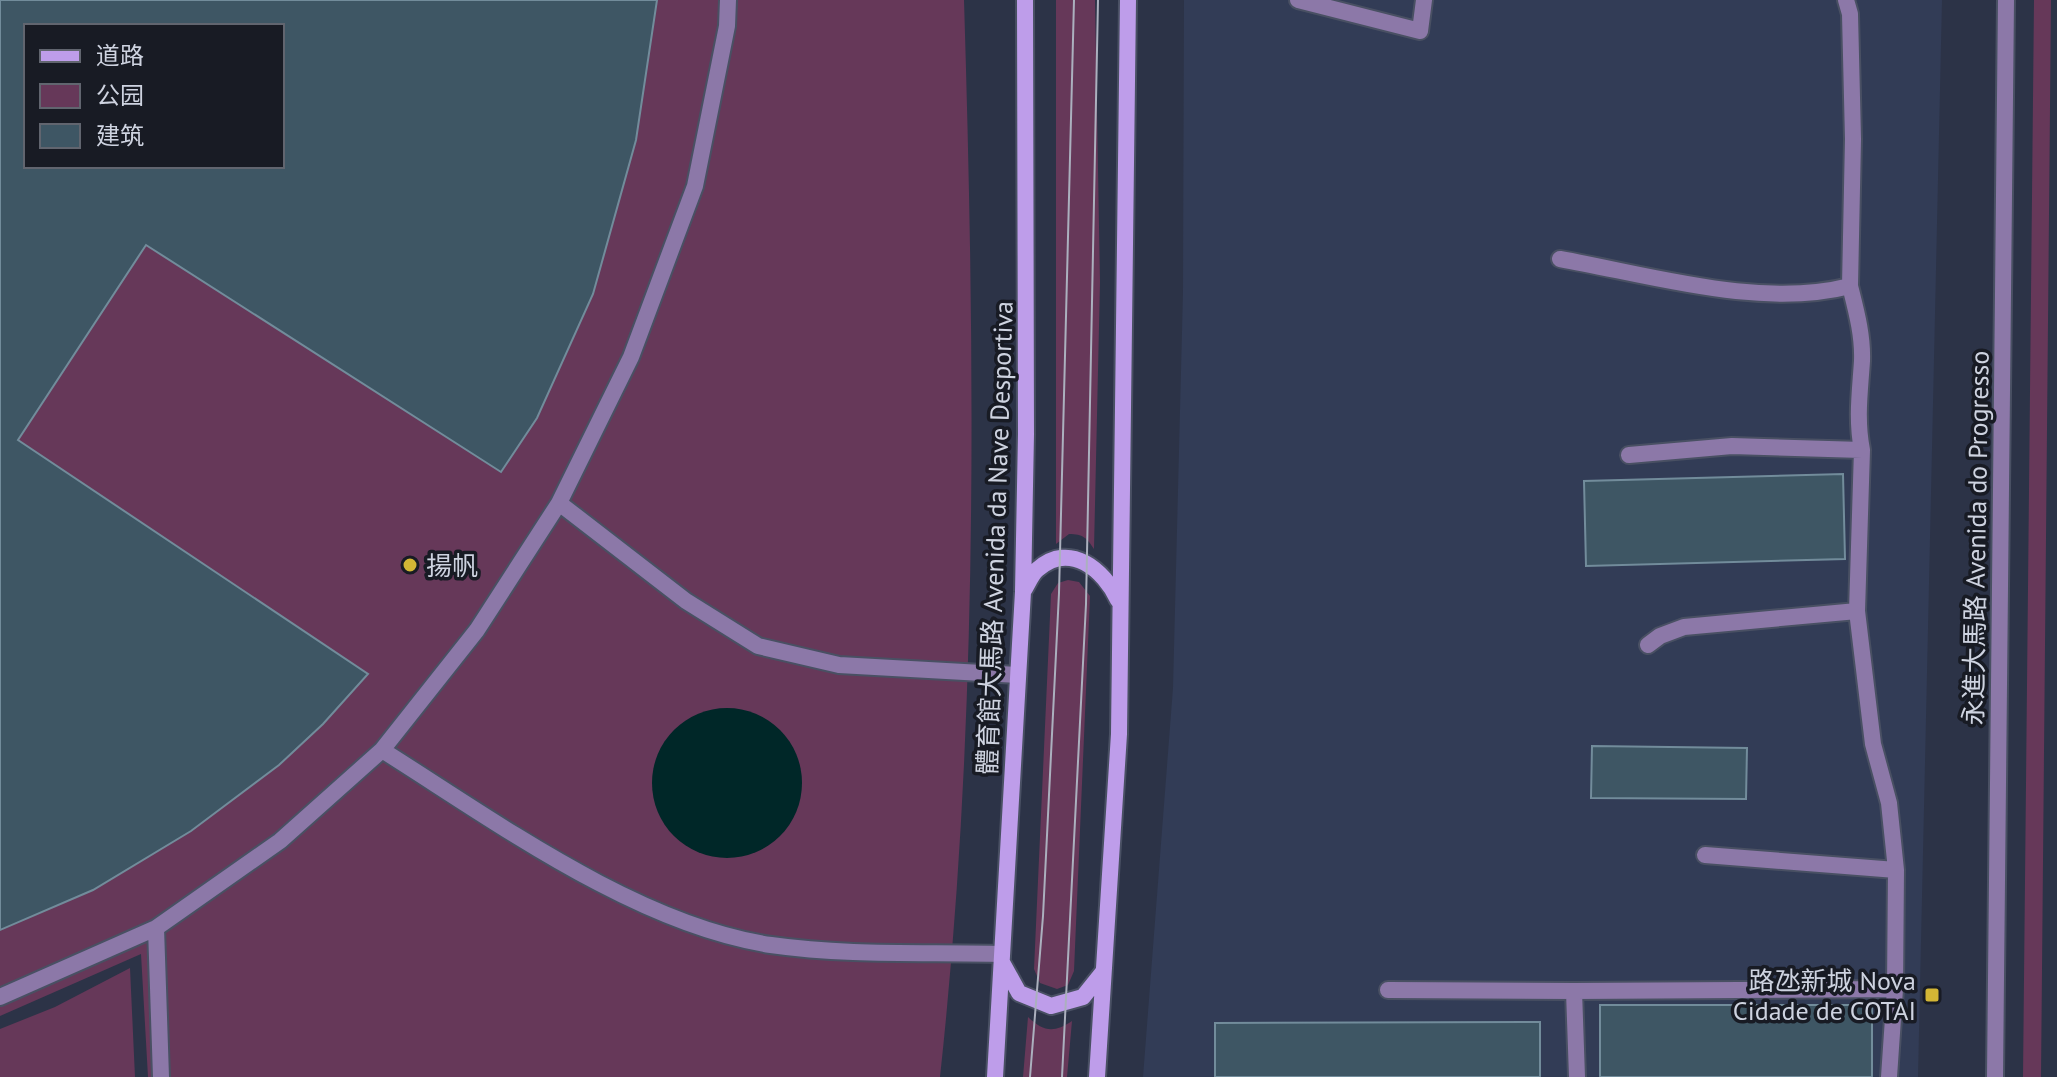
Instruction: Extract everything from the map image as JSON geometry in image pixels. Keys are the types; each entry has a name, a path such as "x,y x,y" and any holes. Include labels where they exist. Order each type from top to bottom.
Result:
{"main road":[{"name":"體育館大馬路 Avenida da Nave Desportiva","path":"995,1077 1023,592 1026,434 1025,0"},
{"path":"1097,1077 1119,734 1128,0"},
{"path":"1023,592 1037,569 1062,557 1088,562 1109,579 1121,606"},
{"path":"1002,959 1019,993 1051,1006 1083,997 1104,970"}],"street":[{"path":"0,997 156,928 280,841 382,750 477,630 559,503 631,357 695,186 727,26 728,0"},
{"path":"1298,0 1420,31 1424,0"},
{"path":"1846,0 1850,14 1853,139 1850,286 1859,320 1862,359 1857,420 1862,450 1857,611 1873,744 1889,803 1896,870 1895,989 1889,1077"},
{"name":"永進大馬路 Avenida do Progresso","path":"1995,1077 2006,0"},
{"path":"1560,259 1769,295 1817,294 1850,286"},
{"path":"1629,455 1732,446 1862,450"},
{"path":"559,503 686,601 758,646 839,665 1018,675"},
{"path":"1648,645 1660,636 1684,627 1857,611"},
{"path":"382,750 533,844 693,926 769,945 838,952 1002,959"},
{"path":"1705,855 1896,870"},
{"path":"156,928 161,1077"},
{"path":"1388,990 1895,989"},
{"path":"1574,991 1577,1077"}],"shaded area":[{"path":"1184,0 1942,0 1918,1077 1143,1077 1173,688 1183,292"},
{"path":"727,708 756,714 780,730 796,754 802,783 796,812 780,836 756,852 727,858 698,852 674,836 658,812 652,783 658,754 674,730 698,714"}],"green space":[{"path":"0,0 964,0 972,405 968,674 953,943 940,1077 148,1077 141,954 0,1016"},
{"path":"1056,0 1095,0 1100,282 1094,549 1084,537 1074,534 1069,534 1056,544"},
{"path":"2034,0 2051,0 2041,1077 2023,1077"},
{"path":"1068,580 1079,582 1090,596 1074,971 1068,985 1057,989 1040,983 1034,969 1051,594 1058,583"},
{"path":"130,968 135,1077 0,1077 0,1029 55,1007"},
{"path":"1028,1017 1049,1029 1060,1028 1072,1021 1067,1077 1023,1077"}],"building":[{"path":"0,0 657,0 636,140 593,294 537,418 501,472 146,245 18,440 368,674 323,724 279,765 191,831 93,890 0,930"},
{"path":"1843,474 1845,559 1586,566 1584,481"},
{"path":"1592,746 1747,748 1746,799 1591,798"},
{"path":"1600,1005 1872,1005 1872,1077 1600,1077"},
{"path":"1540,1022 1540,1077 1215,1077 1215,1023"}],"tram line":[{"path":"1030,1077 1043,916 1059,593 1074,0"},
{"path":"1062,1077 1086,604 1098,0"}],"place":[{"name":"揚帆","path":"410,565"},
{"name":"路氹新城 Nova Cidade de COTAI","path":"1932,995"}]}
